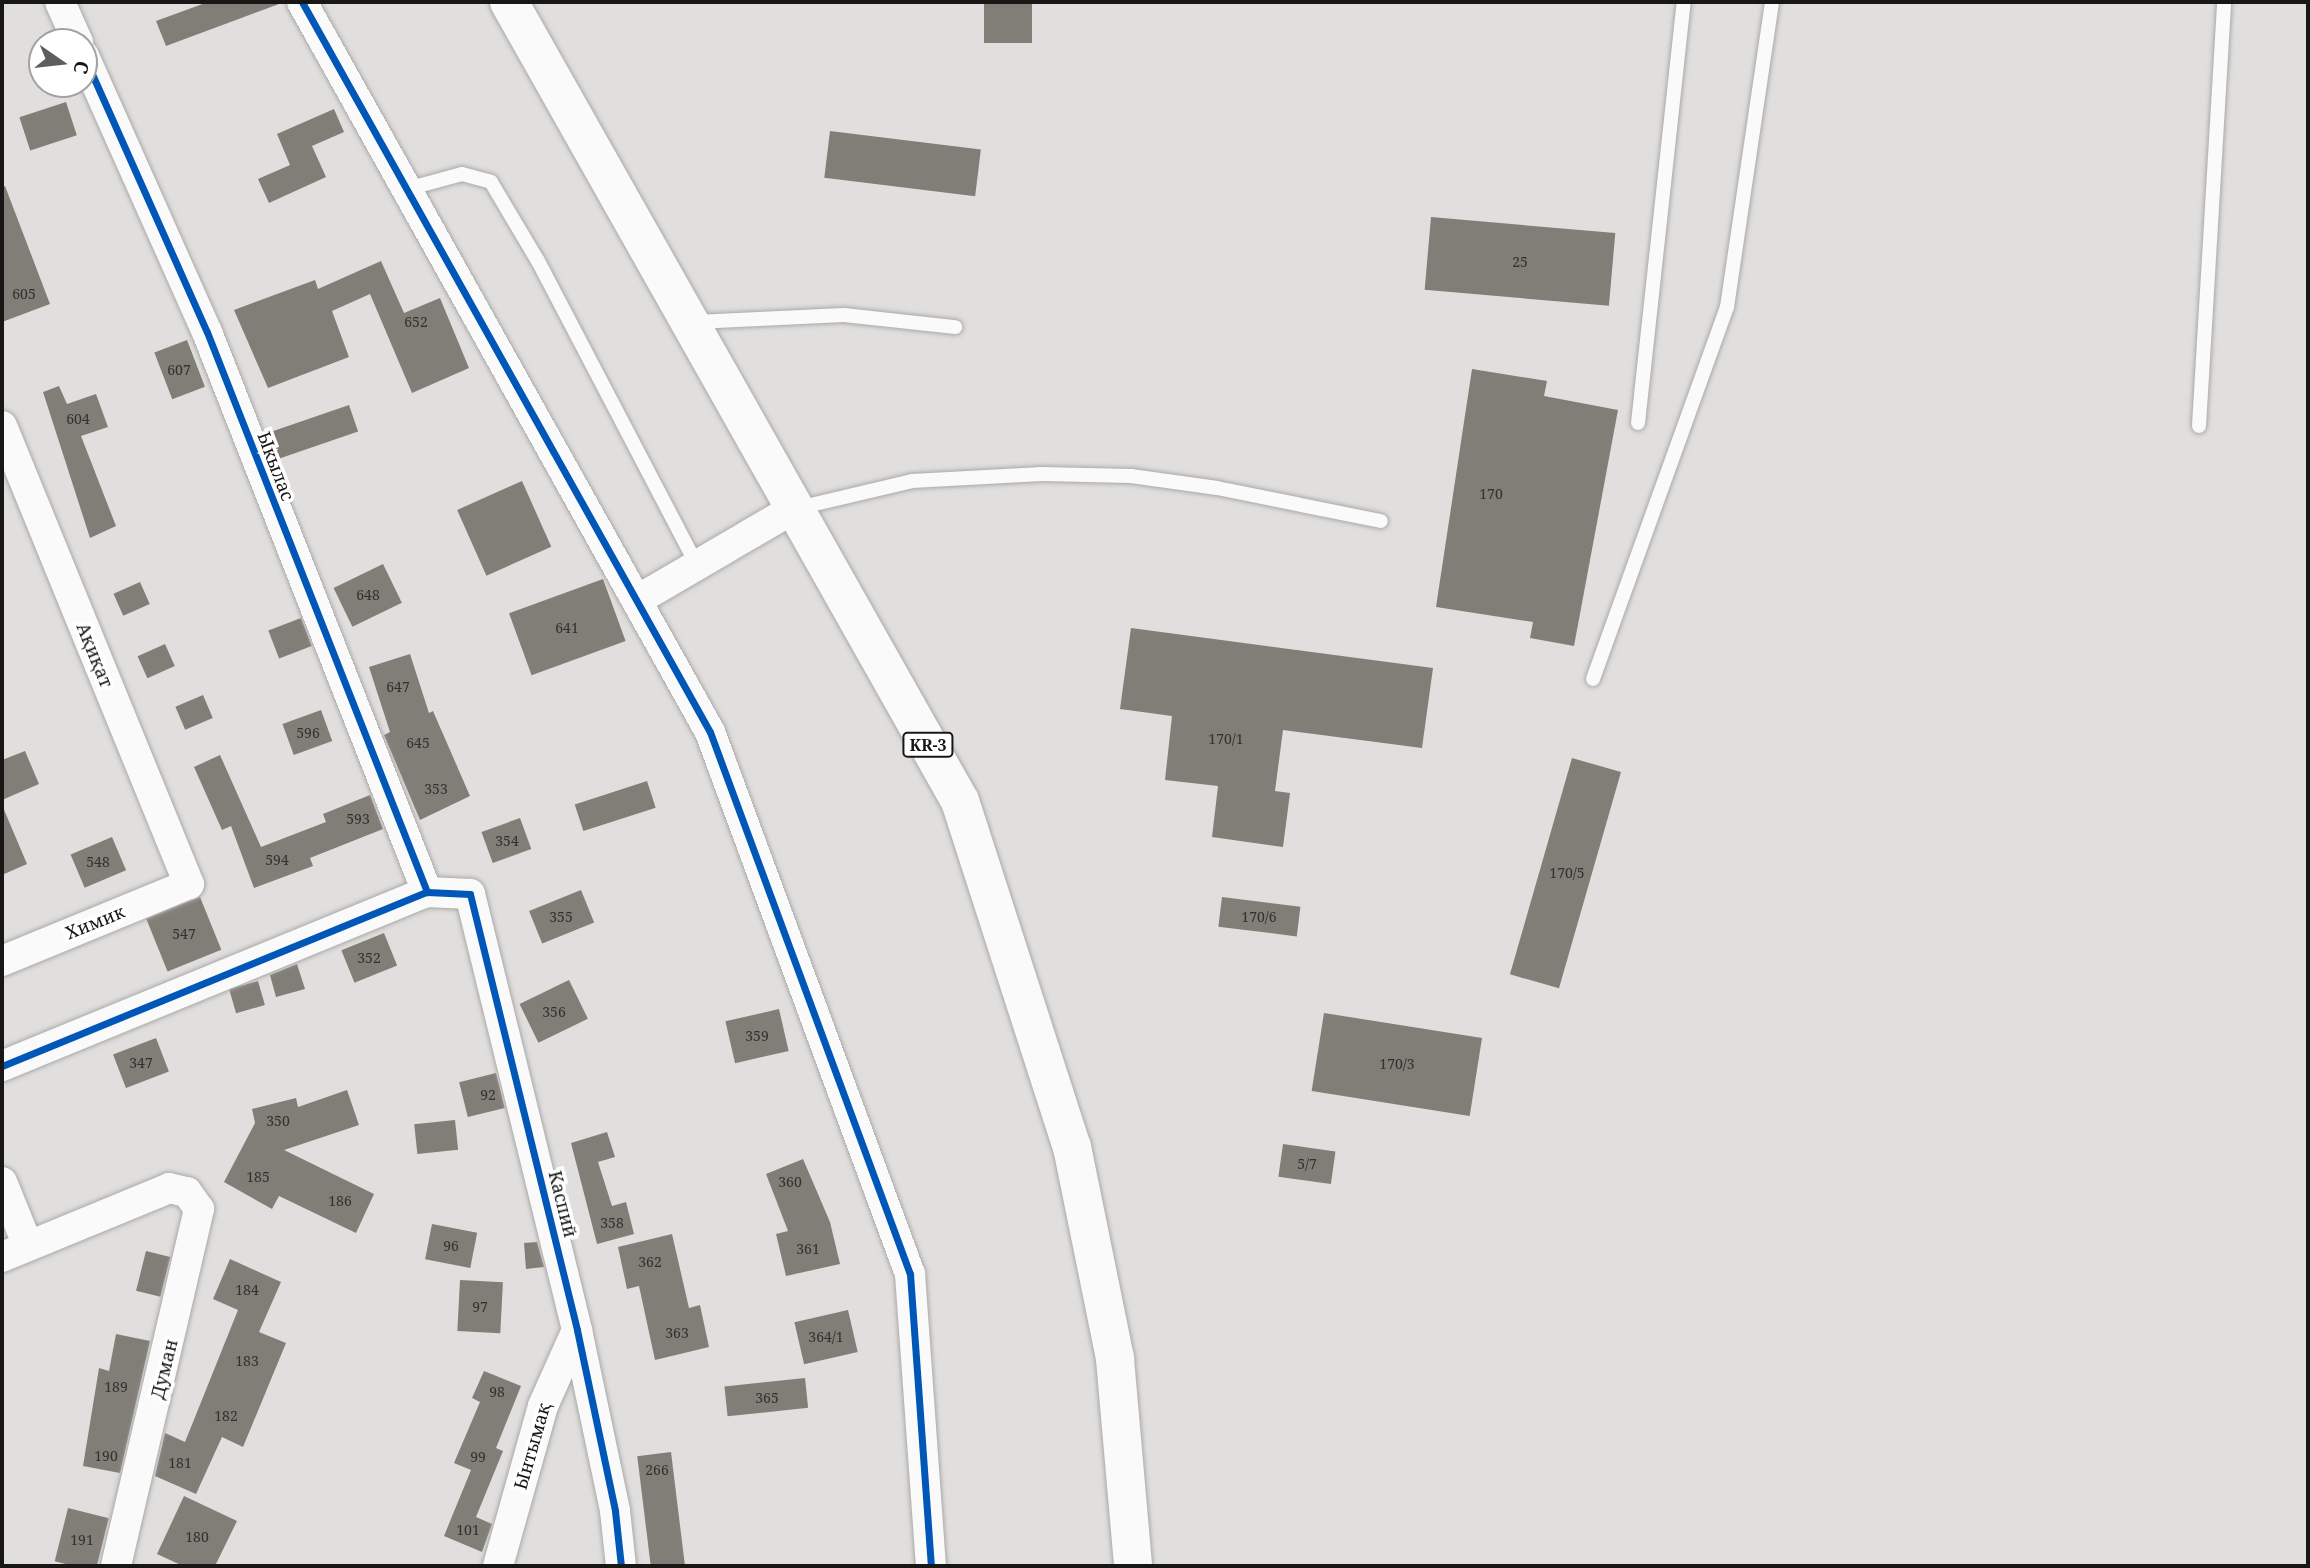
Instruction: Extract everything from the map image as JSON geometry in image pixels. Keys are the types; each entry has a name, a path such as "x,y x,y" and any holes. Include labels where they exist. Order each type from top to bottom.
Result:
{"main road":[{"name":"KR-3","path":"509,2 960,801 1013,952 1072,1147 1115,1359 1133,1566"}],"street":[{"path":"60,2 72,28"},
{"path":"302,2 639,599 710,732 910,1274 931,1566"},
{"name":"Ыкылас","path":"98,87 206,332 427,892"},
{"name":"Ақиқат","path":"2,426 189,884"},
{"path":"639,599 795,508"},
{"name":"Химик","path":"2,961 189,884"},
{"path":"2,1066 427,892"},
{"name":"Каспий","path":"427,892 470,894 577,1330 615,1511 621,1566"},
{"path":"2,1182 15,1251"},
{"name":"Думан","path":"15,1251 169,1188 187,1192 199,1209 196,1236 116,1566"},
{"name":"Ынтымақ","path":"498,1566 542,1406 577,1330"}],"lane":[{"path":"1638,423 1684,2"},
{"path":"1593,679 1727,307 1772,2"},
{"path":"2199,426 2224,2"},
{"path":"407,189 462,174 491,182 538,261 697,565"},
{"path":"690,322 844,315 955,327"},
{"path":"795,508 912,481 1042,474 1131,476 1381,521"}],"building":[{"path":"208,2 279,4 166,46 156,21"},
{"path":"984,2 1032,2 1032,43 984,43"},
{"path":"66,102 77,135 30,150 19,117"},
{"path":"334,109 344,132 312,146 326,177 269,203 258,179 290,165 277,134"},
{"path":"830,131 981,150 975,196 824,178"},
{"path":"5,186 50,304 2,322 2,187"},
{"path":"1431,217 1615,233 1609,306 1425,290"},
{"path":"381,261 404,313 440,298 469,368 412,393 370,294 332,311 349,357 268,388 234,310 315,280 318,289"},
{"path":"187,340 205,387 172,399 154,353"},
{"path":"1472,369 1547,381 1544,396 1618,410 1574,646 1530,638 1533,622 1436,607"},
{"path":"59,386 67,404 96,394 108,427 81,436 116,526 90,538 43,392"},
{"path":"349,405 358,431 276,460 267,433"},
{"path":"522,481 551,547 486,576 457,510"},
{"path":"383,564 402,603 352,627 334,588"},
{"path":"603,579 626,641 532,675 509,613"},
{"path":"140,582 150,604 123,616 114,594"},
{"path":"301,618 312,646 279,659 268,631"},
{"path":"1131,628 1433,668 1422,748 1283,730 1275,791 1290,793 1283,847 1212,837 1218,786 1165,780 1172,716 1120,709"},
{"path":"165,644 175,666 147,678 138,656"},
{"path":"410,654 429,713 433,711 470,796 420,820 384,735 390,732 369,667"},
{"path":"203,695 213,718 185,730 175,707"},
{"path":"321,710 332,741 294,755 282,724"},
{"path":"25,751 39,784 2,800 2,760"},
{"path":"220,755 261,847 326,822 323,814 370,795 383,829 310,858 313,866 254,888 231,826 222,830 194,767"},
{"path":"1572,758 1621,772 1559,988 1510,974"},
{"path":"647,781 656,808 583,831 575,804"},
{"path":"2,805 27,864 2,875"},
{"path":"520,818 531,849 493,863 481,832"},
{"path":"112,837 126,870 85,888 71,855"},
{"path":"581,890 594,922 542,943 529,911"},
{"path":"200,897 221,950 168,972 146,919"},
{"path":"1222,897 1300,907 1297,936 1218,927"},
{"path":"384,933 397,965 354,983 341,950"},
{"path":"297,964 305,989 276,997 270,975"},
{"path":"569,980 588,1019 538,1043 520,1004"},
{"path":"258,981 265,1005 236,1013 229,989"},
{"path":"779,1009 789,1051 735,1063 725,1021"},
{"path":"1324,1013 1482,1038 1470,1116 1312,1091"},
{"path":"156,1038 169,1072 126,1088 113,1054"},
{"path":"496,1073 505,1108 468,1117 459,1082"},
{"path":"347,1090 359,1125 284,1150 374,1194 356,1233 279,1196 272,1209 224,1182 255,1123 252,1109 296,1098 298,1107"},
{"path":"455,1120 458,1150 417,1154 414,1124"},
{"path":"607,1132 615,1157 598,1162 612,1206 626,1202 634,1234 597,1244 571,1143"},
{"path":"1283,1144 1335,1151 1331,1184 1278,1177"},
{"path":"803,1159 830,1222 840,1264 786,1276 776,1234 788,1231 766,1174"},
{"path":"432,1224 477,1233 470,1268 425,1259"},
{"path":"672,1234 689,1308 700,1305 709,1347 655,1360 639,1286 627,1289 618,1247"},
{"path":"537,1242 544,1267 526,1269 524,1243"},
{"path":"146,1251 170,1257 160,1297 136,1291"},
{"path":"230,1259 281,1282 259,1332 286,1343 243,1447 222,1437 196,1494 155,1476 165,1433 185,1442 238,1310 213,1299"},
{"path":"460,1280 503,1282 500,1333 457,1331"},
{"path":"848,1310 858,1352 804,1364 794,1322"},
{"path":"116,1334 150,1341 120,1473 83,1466 99,1368 109,1371"},
{"path":"484,1371 521,1386 496,1448 503,1451 476,1517 492,1524 482,1552 444,1536 471,1470 454,1463 480,1402 472,1398"},
{"path":"805,1378 808,1408 728,1416 724,1386"},
{"path":"671,1452 685,1566 651,1566 637,1456"},
{"path":"184,1496 237,1521 215,1566 183,1566 157,1554"},
{"path":"68,1508 109,1518 97,1566 73,1566 55,1561"}],"cycle path":[{"path":"302,2 710,732 910,1274 931,1566"},
{"path":"98,87 207,332 427,892"},
{"path":"2,1066 427,892 470,894 577,1330 615,1511 621,1566"}]}
